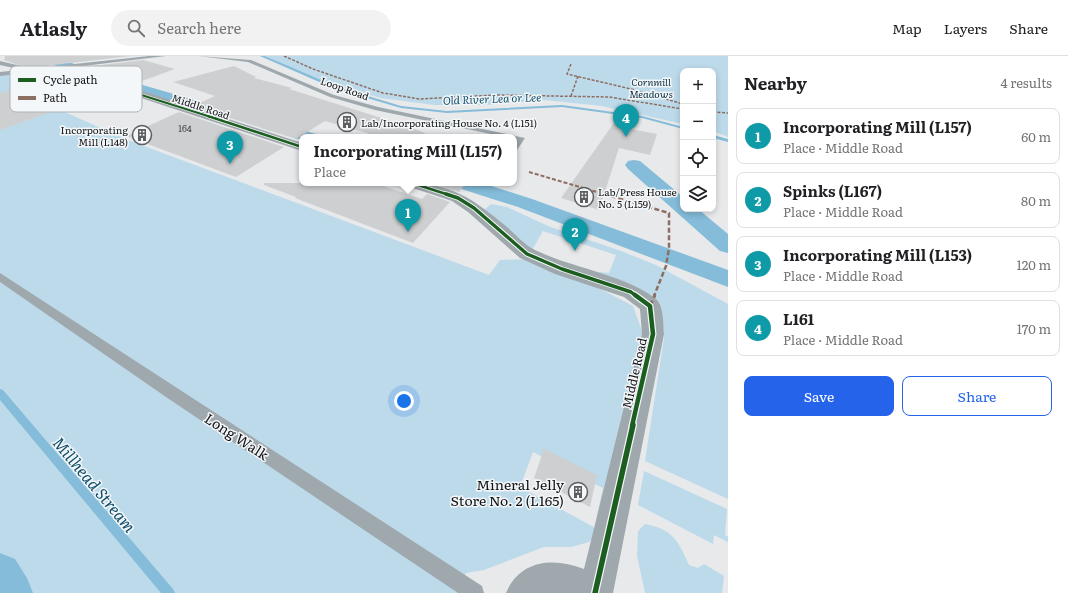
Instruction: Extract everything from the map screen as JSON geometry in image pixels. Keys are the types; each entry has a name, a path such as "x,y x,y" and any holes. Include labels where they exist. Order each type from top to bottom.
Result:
{"street":[{"name":"Middle Road","path":"142,96 299,147"},
{"name":"Middle Road","path":"421,186 458,198 474,208 527,254 562,269 632,292 650,306 653,334 595,593"},
{"path":"523,593 540,581 557,578 576,582 595,593"}],"lane":[{"path":"77,66 162,56"},
{"name":"Loop Road","path":"202,56 249,61 332,96 362,105 503,134"},
{"path":"241,56 249,61"},
{"path":"0,63 15,66"},
{"path":"0,74 10,73"},
{"path":"485,130 489,134"},
{"name":"Loop Road","path":"517,137 521,138 517,144"},
{"name":"Long Walk","path":"0,277 171,393 475,593"}],"green space":[{"name":"Cornmill Meadows","path":"266,56 728,56 728,137 716,132 716,68 680,68 680,123 602,106 544,100 487,105 434,105 381,98 319,81"},
{"path":"10,74 10,112 65,112 128,140 489,275 500,260 529,259 585,281 633,306 643,334 604,519 597,515 603,488 533,452 520,487 601,531 589,542 571,547 544,547 484,570 466,573 457,593 0,593 0,75"},
{"path":"491,204 507,207 548,226 621,251 656,265 728,304 728,499 645,461 664,338 662,318 590,271 609,273 616,255 543,231 531,252 482,212"},
{"path":"644,471 727,509 725,535 728,537 728,542 714,535 713,544 638,505"},
{"path":"645,524 662,529 673,537 689,565 698,568 704,564 724,576 722,593 645,593 637,556 638,531"}],"building":[{"path":"5,56 131,56 44,66 21,66 4,60"},
{"path":"143,60 175,69 142,81 142,66 92,66"},
{"path":"234,66 256,77 254,78 292,88 289,89 425,133 370,134 325,121 304,134 299,134 299,137 296,139 193,106 215,96 173,82"},
{"path":"10,90 10,112 51,112 0,130 0,93"},
{"path":"628,103 633,106 626,128 657,134 650,155 619,148 599,210 561,198"},
{"path":"179,112 284,147 236,177 126,136"},
{"path":"264,183 299,183 299,186 383,186 422,199 427,194 450,202 413,243 264,185"},
{"path":"439,186 464,186 459,192"},
{"name":"Mineral Jelly Store No. 2 (L165)","path":"544,449 597,475 590,507 534,478"}],"waterway":[{"path":"38,56 68,66"},
{"name":"Old River Lea or Lee","path":"262,56 334,87 401,107 447,112 562,106 642,117 680,127"},
{"path":"142,89 231,115"},
{"path":"268,125 300,134"},
{"name":"Old River Lea or Lee","path":"716,137 728,141"},
{"path":"634,165 680,204"},
{"path":"471,186 525,203 728,279"},
{"path":"689,212 728,246"},
{"name":"Millhead Stream","path":"0,393 169,593"},
{"path":"0,574 12,593"}],"marked path":[{"path":"284,56 313,69 383,93 419,99 496,95 609,97 680,109"},
{"path":"571,64 567,74 631,89 680,103"},
{"path":"571,96 578,76"},
{"path":"716,112 728,113"},
{"path":"529,172 669,213 669,248 666,266 650,306"}],"cycle path":[{"path":"142,94 299,146"},
{"path":"421,186 458,198 474,208 527,254 562,269 631,292 650,306 653,334 595,593"}],"place":[{"name":"Lab/Incorporating House No. 4 (L151)","path":"347,122"},
{"name":"Incorporating Mill (L148)","path":"142,135"},
{"name":"L161","path":"626,137"},
{"name":"Incorporating Mill (L153)","path":"230,164"},
{"name":"Lab/Press House No. 5 (L159)","path":"584,197"},
{"name":"Incorporating Mill (L157)","path":"408,232"},
{"name":"Spinks (L167)","path":"575,251"},
{"name":"Mineral Jelly Store No. 2 (L165)","path":"578,492"}]}
